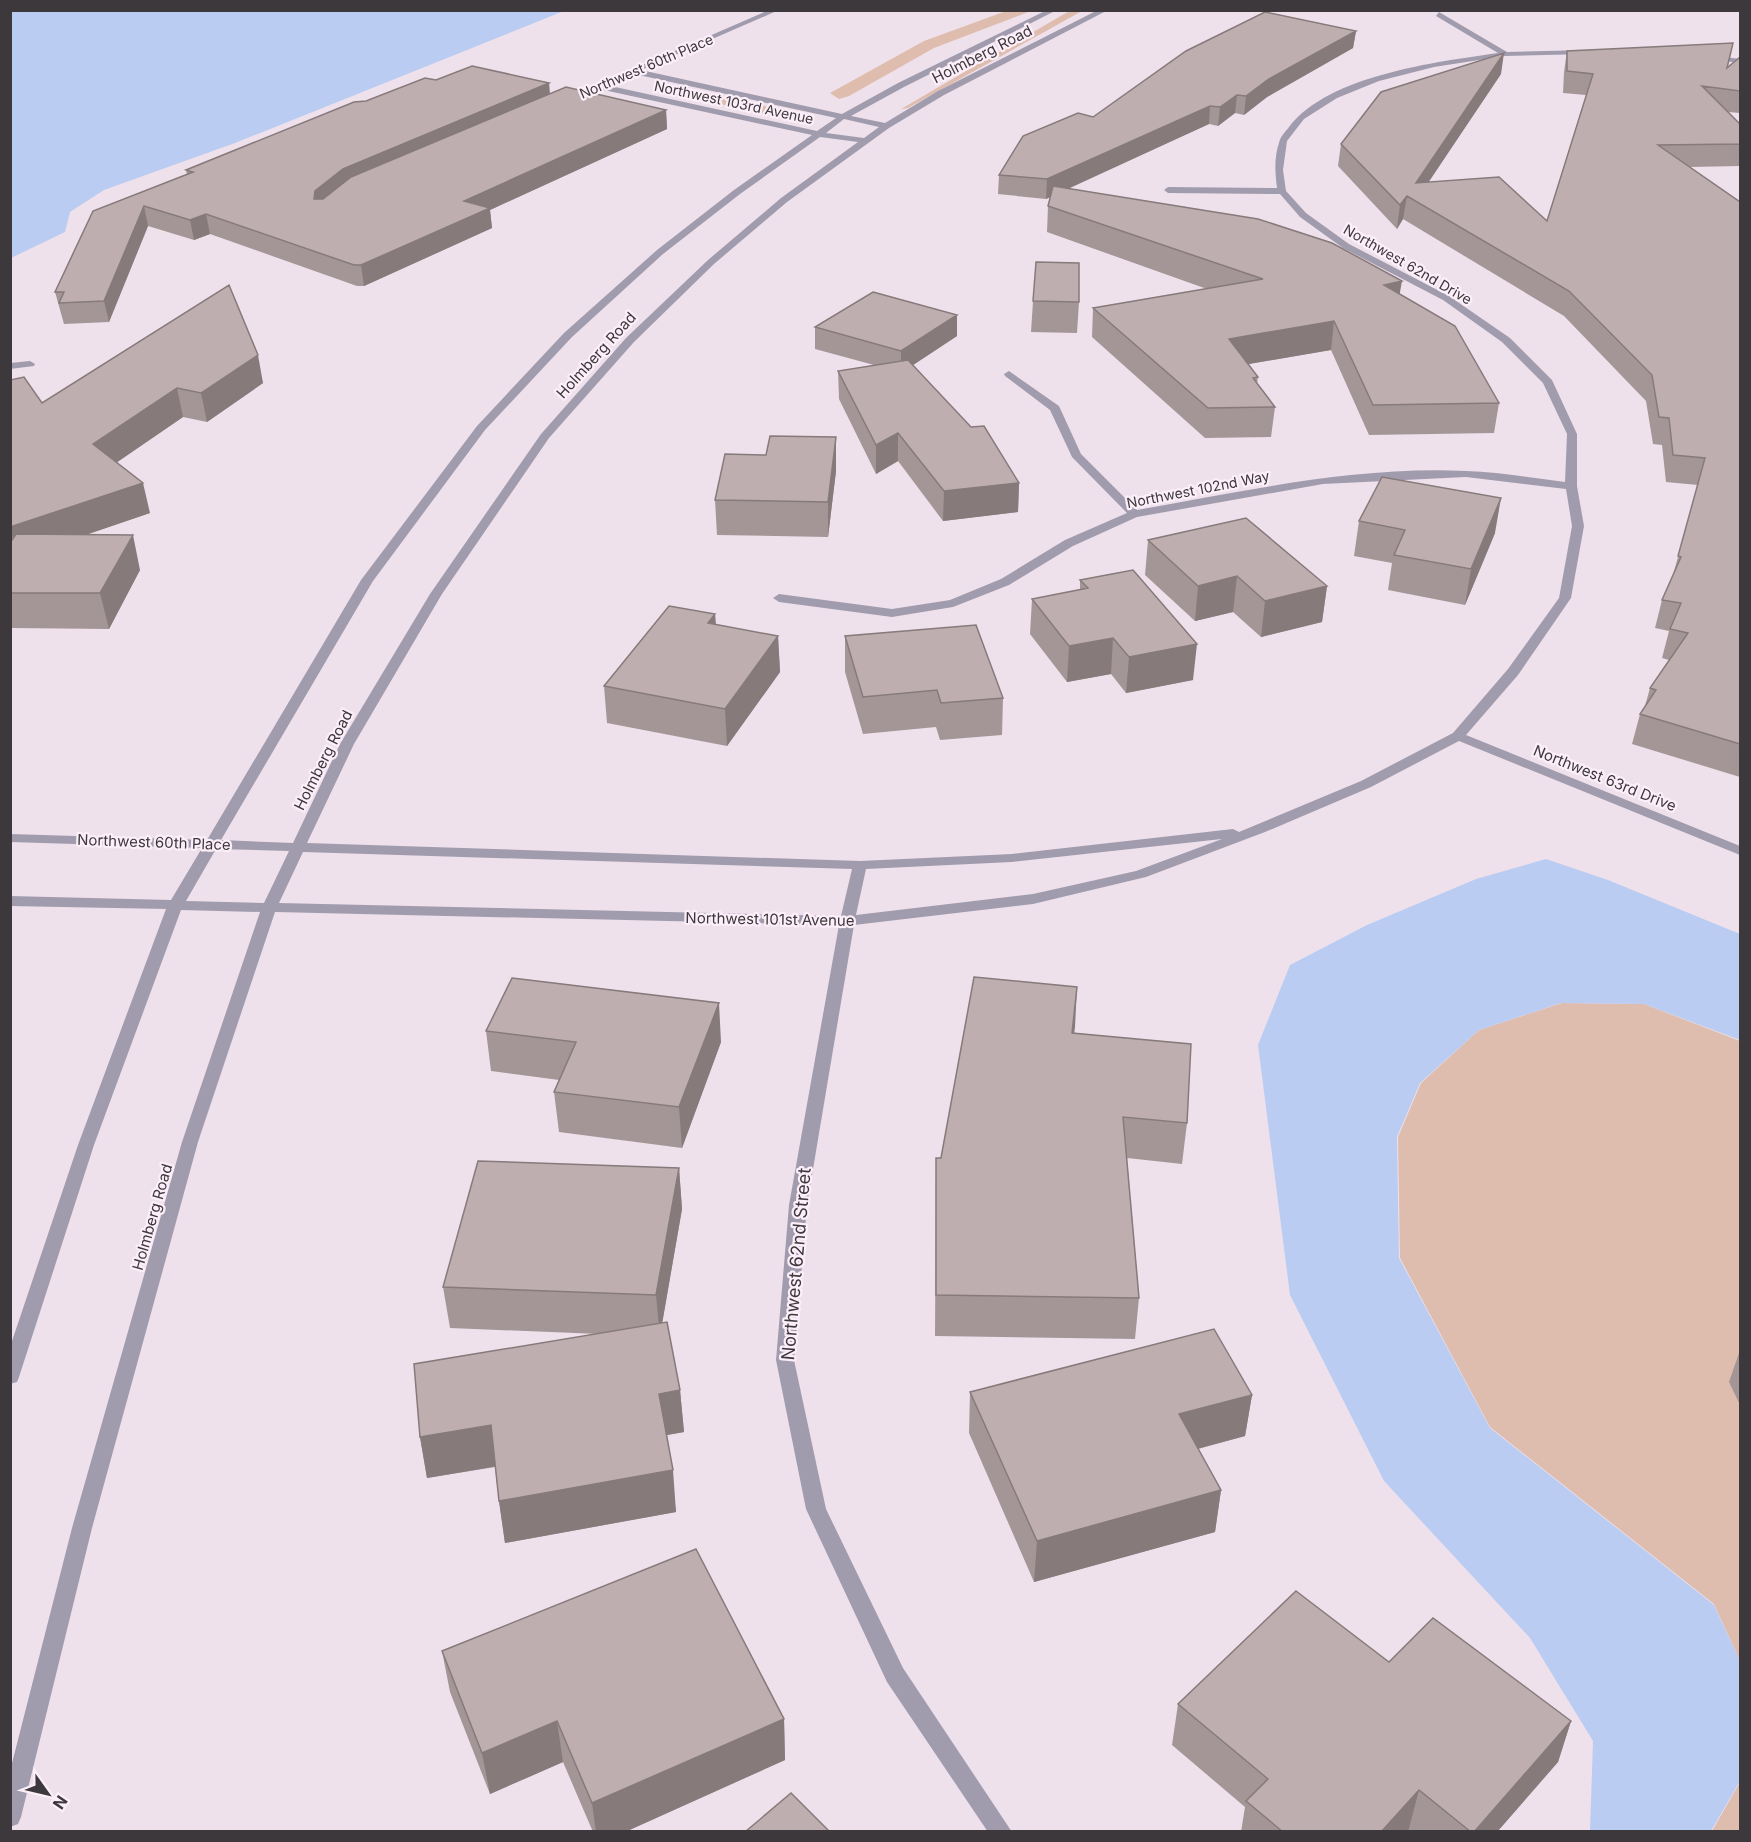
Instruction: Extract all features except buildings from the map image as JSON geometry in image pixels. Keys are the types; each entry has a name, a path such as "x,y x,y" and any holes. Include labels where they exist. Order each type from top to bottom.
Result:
{"street":[{"name":"Northwest 60th Place","path":"555,105 776,10"},
{"name":"Holmberg Road","path":"10,1377 86,1144 175,906 367,580 481,429 568,335 660,252 737,192 841,118 901,85 1053,10"},
{"name":"Holmberg Road","path":"10,1817 82,1528 190,1142 269,908 347,744 436,594 545,436 630,340 711,262 784,200 886,126 941,93 1105,10"},
{"path":"1439,14 1505,54"},
{"path":"1168,190 1282,191 1279,170 1283,141 1301,117 1334,96 1376,79 1434,65 1505,54 1600,52"},
{"path":"1701,56 1740,61"},
{"name":"Northwest 103rd Avenue","path":"633,71 886,126"},
{"name":"Northwest 103rd Avenue","path":"598,86 819,134 865,141"},
{"name":"Northwest 62nd Drive","path":"1282,191 1303,215 1346,246 1446,298 1506,340 1548,382 1572,434 1571,486"},
{"path":"10,366 30,364"},
{"path":"1009,374 1055,408 1076,455 1134,514"},
{"name":"Northwest 102nd Way","path":"779,598 892,613 953,603 1005,582 1070,543 1134,514 1323,481 1466,474 1571,486"},
{"name":"Northwest 101st Avenue","path":"269,908 847,921 1044,897 1141,874 1260,829 1366,784 1458,736 1513,672 1565,598 1578,526 1571,486"},
{"name":"Northwest 63rd Drive","path":"1458,736 1740,850"},
{"name":"Northwest 101st Avenue","path":"298,846 860,865 1012,858 1260,829"},
{"name":"Northwest 60th Place","path":"10,838 298,846"},
{"name":"Northwest 62nd Street","path":"860,865 847,921 798,1205 785,1360 816,1509 895,1675 1001,1832"},
{"path":"10,901 269,908"}],"shaded area":[{"path":"1071,10 1082,11 908,108 901,109"},
{"path":"1006,11 1031,11 934,48 849,96 839,99 830,93 924,41"},
{"path":"705,95 786,110 786,112 771,115 697,99"},
{"path":"1562,1003 1644,1004 1740,1041 1740,1661 1714,1604 1490,1427 1400,1258 1398,1137 1421,1083 1479,1030"},
{"path":"1740,1782 1740,1831 1712,1831"}],"water":[{"path":"10,11 564,11 235,143 104,190 70,212 65,232 11,258"},
{"path":"1546,859 1608,880 1740,934 1740,1040 1644,1004 1561,1003 1479,1030 1420,1083 1397,1137 1399,1258 1490,1428 1714,1605 1740,1661 1740,1781 1711,1831 1590,1831 1593,1741 1530,1638 1384,1481 1290,1295 1258,1045 1290,965 1367,925 1476,879"}]}
